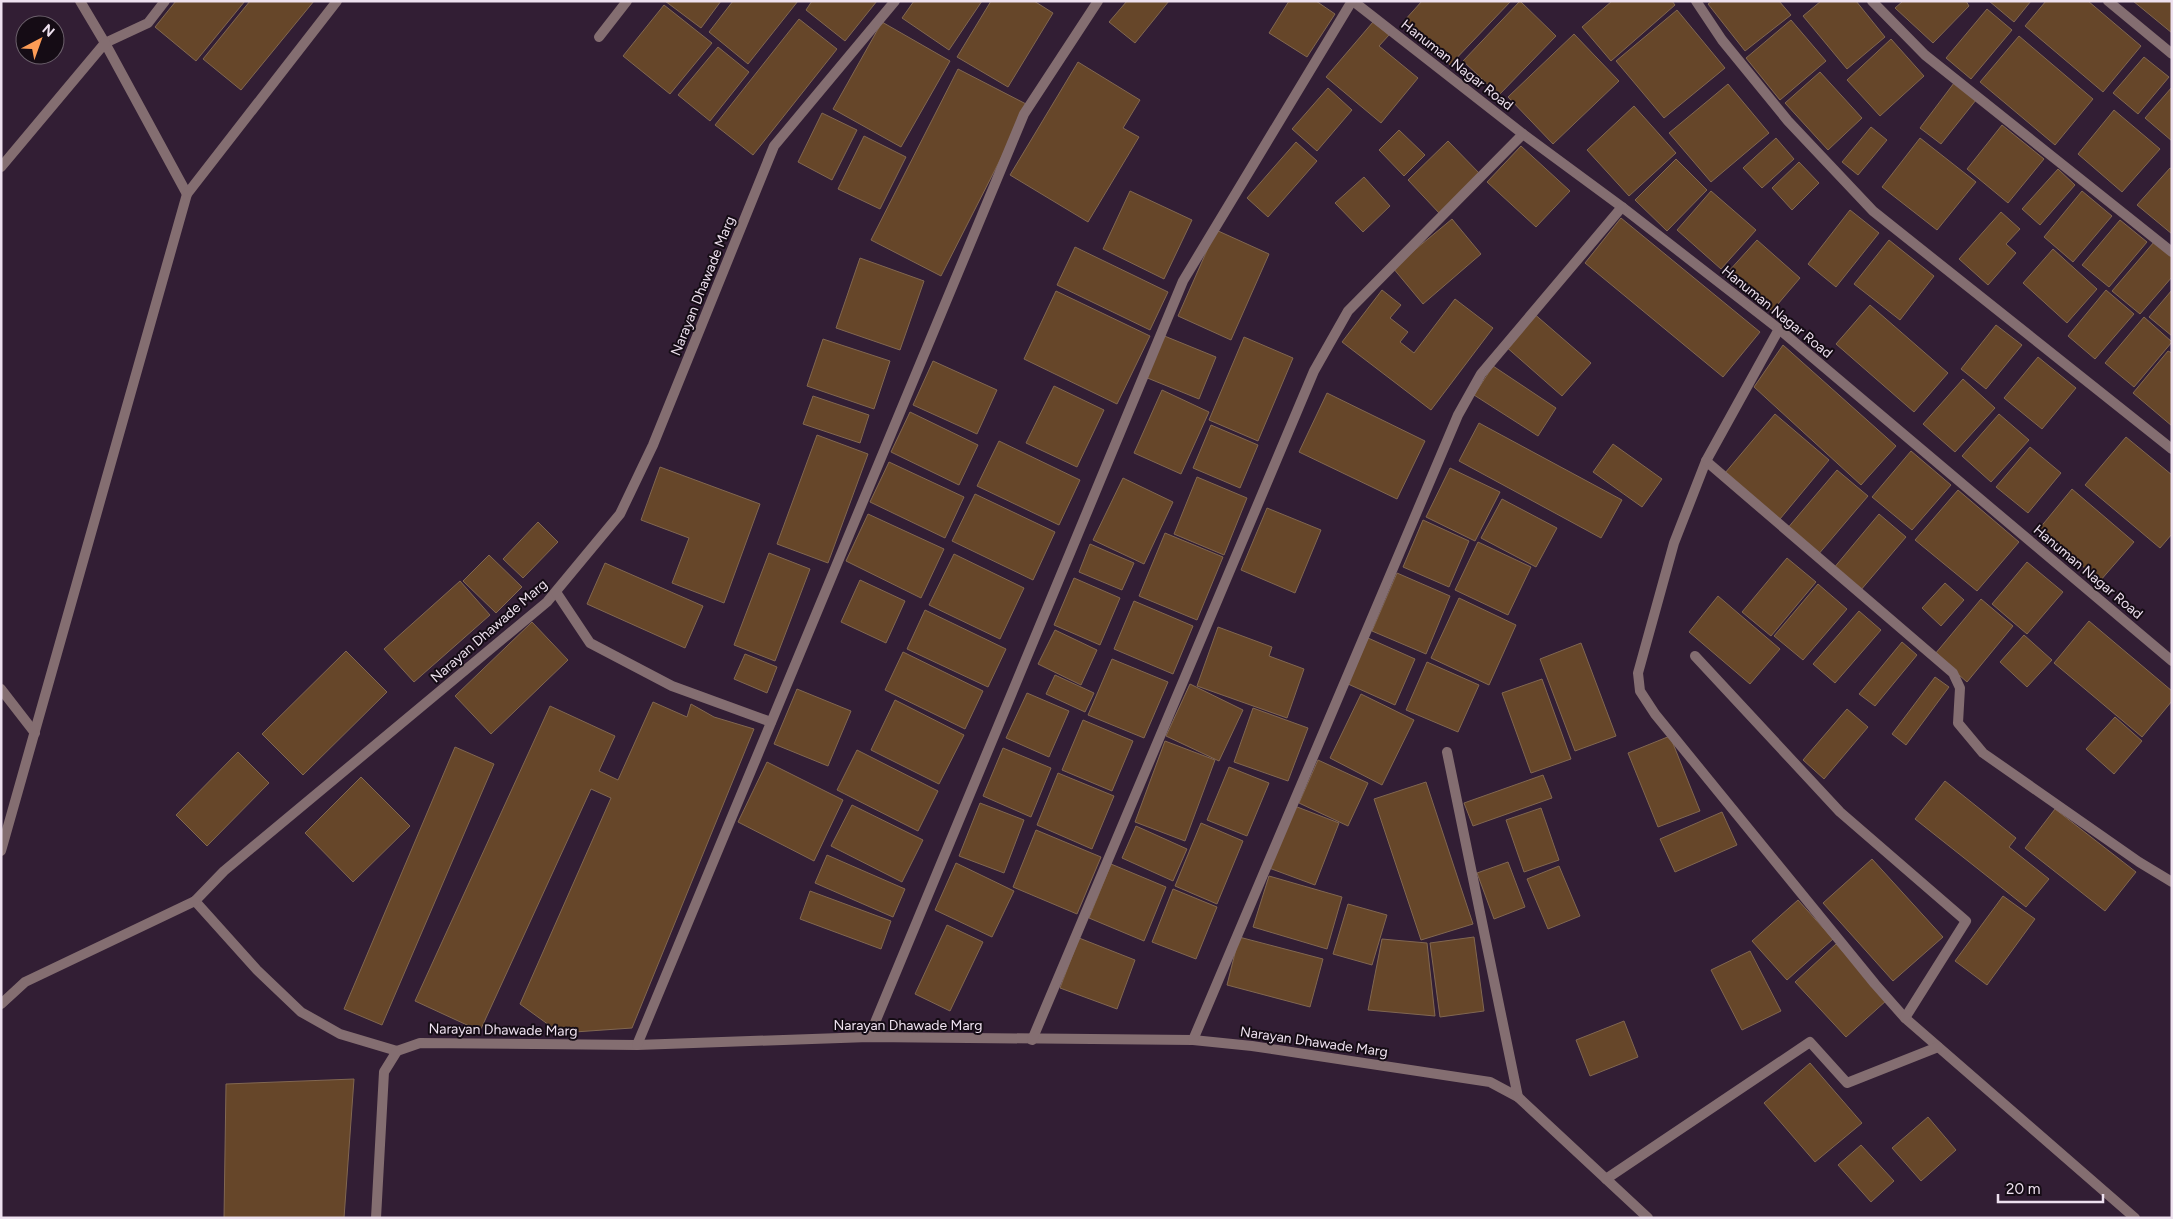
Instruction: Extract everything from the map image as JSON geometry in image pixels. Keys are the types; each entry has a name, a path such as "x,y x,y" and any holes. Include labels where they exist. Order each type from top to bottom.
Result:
{"street":[{"path":"80,1 187,194"},
{"path":"1,167 105,43 148,23 165,1"},
{"path":"1,851 187,194 337,1"},
{"path":"599,37 627,1"},
{"name":"Narayan Dhawade Marg","path":"195,901 224,871 556,592 620,514 653,445 774,146 895,1"},
{"path":"637,1046 1024,114 1098,1"},
{"path":"869,1037 1183,281 1353,1"},
{"name":"Hanuman Nagar Road","path":"1353,1 1523,134 1622,207 1779,329 2172,661"},
{"path":"1696,1 1722,40 1788,121 1873,211 2172,450"},
{"path":"1872,1 1925,55 2172,252"},
{"path":"2108,1 2172,54"},
{"path":"1032,1040 1314,371 1348,311 1523,134"},
{"path":"1193,1040 1458,415 1481,374 1622,207"},
{"path":"1779,329 1706,461 1674,543 1638,673 1640,692 1661,722 1874,984 1905,1018 2135,1218"},
{"path":"1706,461 1953,673 1960,688 1958,723 1983,754 2139,862 2172,882"},
{"path":"556,592 590,643 672,686 772,722"},
{"path":"1694,656 1840,812 1966,921 1905,1018"},
{"path":"1,689 34,733"},
{"path":"1447,752 1518,1097"},
{"path":"1,1004 25,982 195,901 257,970 301,1012 340,1034 398,1051 384,1072 376,1218"},
{"name":"Narayan Dhawade Marg","path":"398,1051 420,1043 637,1046 869,1037 1193,1040 1252,1046 1490,1082 1518,1097 1648,1218"},
{"path":"1606,1178 1810,1042 1847,1083 1938,1047"}],"building":[{"path":"176,1 245,1 196,61 155,27"},
{"path":"250,1 314,1 241,90 203,59"},
{"path":"665,1 721,1 701,28"},
{"path":"733,1 798,1 748,64 709,32"},
{"path":"812,1 877,1 845,41 806,10"},
{"path":"914,1 982,1 949,50 902,18"},
{"path":"991,1 1034,1 1053,13 1008,87 957,57"},
{"path":"1127,1 1169,1 1135,43 1109,22"},
{"path":"1289,1 1316,1 1335,14 1307,57 1269,33"},
{"path":"1422,1 1511,1 1450,65 1404,21"},
{"path":"1520,1 1556,36 1499,95 1463,61"},
{"path":"1612,1 1672,1 1675,5 1611,61 1582,27"},
{"path":"1712,1 1779,1 1791,15 1745,51 1708,4"},
{"path":"1821,1 1856,1 1885,37 1847,69 1803,16"},
{"path":"1903,1 1966,1 1969,6 1933,43 1895,8"},
{"path":"1989,1 2031,1 2014,22"},
{"path":"2046,1 2088,1 2141,46 2103,92 2025,26"},
{"path":"2133,1 2172,1 2172,33"},
{"path":"664,5 712,43 670,94 623,56"},
{"path":"1987,9 2012,30 1971,79 1946,58"},
{"path":"1677,10 1725,68 1664,118 1616,61"},
{"path":"799,19 837,49 753,155 715,125"},
{"path":"1791,20 1826,61 1780,100 1746,58"},
{"path":"882,22 950,61 901,147 833,109"},
{"path":"1373,22 1389,35 1379,46 1418,78 1381,123 1326,77"},
{"path":"1574,34 1619,81 1553,144 1508,97"},
{"path":"2019,36 2093,99 2055,145 1980,82"},
{"path":"1891,39 1924,76 1880,116 1847,80"},
{"path":"718,47 749,72 710,121 678,95"},
{"path":"2144,57 2169,77 2138,114 2113,93"},
{"path":"1078,62 1140,100 1123,128 1139,137 1088,222 1010,175"},
{"path":"958,69 1028,105 941,276 871,240"},
{"path":"1820,72 1862,118 1828,150 1785,103"},
{"path":"1954,83 1976,100 1941,144 1920,128"},
{"path":"1728,84 1769,133 1711,182 1669,133"},
{"path":"2172,87 2172,141 2145,118"},
{"path":"1328,88 1352,110 1317,151 1292,129"},
{"path":"1634,106 1676,153 1629,196 1587,150"},
{"path":"2114,110 2160,149 2122,192 2078,154"},
{"path":"822,113 857,130 832,180 798,162"},
{"path":"2002,125 2044,159 2008,203 1967,169"},
{"path":"1871,127 1887,140 1858,175 1842,162"},
{"path":"1399,130 1425,155 1404,176 1379,150"},
{"path":"864,136 906,157 880,209 838,189"},
{"path":"1776,138 1794,159 1762,188 1743,168"},
{"path":"1920,138 1976,182 1937,230 1882,187"},
{"path":"1448,141 1481,175 1440,214 1408,180"},
{"path":"1296,142 1317,161 1268,217 1247,198"},
{"path":"1521,146 1570,191 1536,227 1487,182"},
{"path":"1676,159 1707,190 1667,231 1635,200"},
{"path":"1799,162 1819,183 1792,210 1772,188"},
{"path":"2170,168 2172,169 2172,234 2137,205"},
{"path":"2058,169 2075,185 2040,225 2022,209"},
{"path":"1364,177 1390,206 1363,232 1335,203"},
{"path":"1130,191 1192,220 1164,279 1103,249"},
{"path":"1711,191 1756,230 1721,269 1677,230"},
{"path":"2082,191 2112,216 2073,262 2044,237"},
{"path":"1850,210 1879,233 1836,287 1808,264"},
{"path":"2001,212 2020,229 2006,244 2016,253 1988,285 1959,259"},
{"path":"1621,218 1760,332 1723,377 1585,263"},
{"path":"1452,219 1481,254 1423,304 1393,268"},
{"path":"2120,220 2147,242 2109,287 2082,265"},
{"path":"1216,230 1269,254 1231,340 1178,316"},
{"path":"1757,240 1800,278 1772,311 1728,272"},
{"path":"1889,240 1934,276 1900,320 1854,284"},
{"path":"2154,242 2172,257 2172,277 2140,314 2112,291"},
{"path":"1075,247 1168,292 1150,330 1057,285"},
{"path":"2053,249 2097,289 2067,323 2023,283"},
{"path":"860,258 924,281 900,350 836,328"},
{"path":"1382,290 1401,305 1390,318 1408,332 1400,342 1414,353 1455,299 1493,328 1431,410 1342,342"},
{"path":"2106,290 2134,314 2095,359 2068,336"},
{"path":"2172,290 2172,336 2149,317"},
{"path":"1056,291 1150,336 1117,404 1024,359"},
{"path":"1870,305 1948,373 1914,412 1836,344"},
{"path":"1532,312 1591,363 1562,396 1504,345"},
{"path":"2144,317 2172,342 2134,387 2105,363"},
{"path":"1996,325 2022,345 1986,389 1961,369"},
{"path":"1162,335 1216,357 1199,399 1145,377"},
{"path":"1244,337 1293,358 1258,441 1209,420"},
{"path":"823,339 890,361 874,409 807,386"},
{"path":"1783,345 1896,446 1861,485 1754,387"},
{"path":"2168,351 2172,353 2172,426 2133,393"},
{"path":"2038,357 2076,388 2042,429 2004,398"},
{"path":"933,361 997,390 977,434 913,405"},
{"path":"1493,366 1556,408 1538,436 1474,395"},
{"path":"1963,379 1995,408 1955,452 1923,424"},
{"path":"1054,386 1104,410 1077,467 1026,443"},
{"path":"1162,390 1209,412 1181,474 1134,453"},
{"path":"1327,393 1425,441 1397,499 1299,452"},
{"path":"813,396 869,415 860,443 803,424"},
{"path":"910,412 978,445 959,485 891,452"},
{"path":"1775,414 1829,460 1780,519 1725,473"},
{"path":"1999,414 2029,440 1991,482 1962,456"},
{"path":"1479,423 1622,500 1601,538 1459,461"},
{"path":"1211,425 1258,445 1240,488 1193,468"},
{"path":"817,435 868,454 828,563 777,544"},
{"path":"2126,437 2172,475 2172,534 2160,548 2085,485"},
{"path":"999,441 1080,480 1059,525 977,486"},
{"path":"1613,444 1662,479 1642,507 1593,472"},
{"path":"2030,447 2061,473 2028,513 1996,487"},
{"path":"1911,451 1951,485 1912,530 1872,497"},
{"path":"889,462 964,497 945,538 870,502"},
{"path":"660,467 760,504 724,603 672,583 689,538 641,520"},
{"path":"1450,468 1500,492 1475,541 1426,517"},
{"path":"1837,470 1868,496 1817,556 1786,530"},
{"path":"1197,477 1247,498 1224,555 1174,534"},
{"path":"1123,478 1173,502 1144,564 1093,540"},
{"path":"2072,489 2134,542 2100,581 2039,529"},
{"path":"1958,490 2019,542 1977,591 1915,540"},
{"path":"975,494 1055,532 1033,580 952,541"},
{"path":"1502,499 1557,528 1536,567 1481,538"},
{"path":"1267,508 1321,530 1295,593 1241,570"},
{"path":"868,514 944,549 921,598 846,561"},
{"path":"1879,514 1906,537 1860,591 1833,569"},
{"path":"1423,520 1469,541 1449,587 1403,567"},
{"path":"538,522 558,542 523,578 503,559"},
{"path":"1165,533 1223,557 1197,620 1139,596"},
{"path":"1478,542 1531,567 1508,615 1455,590"},
{"path":"1090,544 1134,563 1122,590 1079,572"},
{"path":"769,553 810,569 775,661 734,645"},
{"path":"954,554 1024,588 1000,639 929,605"},
{"path":"489,555 522,587 496,613 463,581"},
{"path":"1787,558 1816,582 1771,636 1742,612"},
{"path":"2027,562 2063,592 2027,634 1992,604"},
{"path":"605,563 703,606 685,648 587,604"},
{"path":"1397,573 1450,596 1426,654 1372,631"},
{"path":"1074,578 1120,598 1100,645 1054,625"},
{"path":"860,580 905,601 886,643 841,622"},
{"path":"460,581 490,615 414,682 384,649"},
{"path":"1945,583 1964,600 1941,626 1922,608"},
{"path":"1818,584 1847,609 1803,660 1774,636"},
{"path":"1718,596 1780,649 1750,684 1689,632"},
{"path":"1459,598 1516,625 1489,685 1431,658"},
{"path":"1981,599 2013,626 1967,682 1935,654"},
{"path":"1134,601 1193,626 1173,674 1114,649"},
{"path":"925,610 1006,649 988,687 907,649"},
{"path":"1859,611 1881,630 1835,683 1813,664"},
{"path":"2089,621 2172,691 2172,701 2142,737 2054,663"},
{"path":"532,622 568,660 491,734 455,696"},
{"path":"1218,627 1272,647 1269,656 1304,669 1287,718 1197,686"},
{"path":"1055,630 1097,650 1081,685 1038,664"},
{"path":"2024,635 2052,660 2027,687 2000,662"},
{"path":"1368,638 1415,659 1395,705 1348,684"},
{"path":"1902,642 1917,655 1875,706 1859,694"},
{"path":"1581,643 1616,736 1575,751 1540,659"},
{"path":"346,651 387,692 303,775 262,734"},
{"path":"903,652 983,691 965,729 885,690"},
{"path":"745,654 777,667 767,693 734,679"},
{"path":"1112,659 1168,682 1144,738 1088,715"},
{"path":"1427,662 1479,685 1458,732 1406,710"},
{"path":"1055,675 1094,693 1085,712 1046,694"},
{"path":"1935,677 1949,687 1906,745 1892,734"},
{"path":"1542,679 1571,759 1531,773 1502,693"},
{"path":"1190,684 1243,710 1219,761 1166,736"},
{"path":"797,689 851,711 828,766 774,744"},
{"path":"1027,693 1069,711 1049,757 1006,738"},
{"path":"1361,694 1414,720 1382,785 1330,758"},
{"path":"895,700 964,735 939,784 871,750"},
{"path":"653,702 687,717 691,704 714,717 754,729 632,1028 560,1033 520,1004 611,798 591,789 480,1031 415,1001 550,706 615,736 599,771 618,780"},
{"path":"1253,708 1308,728 1288,781 1234,762"},
{"path":"1847,709 1868,727 1824,779 1803,760"},
{"path":"2115,717 2142,741 2114,774 2086,749"},
{"path":"1083,720 1133,741 1112,791 1062,770"},
{"path":"1670,736 1700,811 1658,827 1628,753"},
{"path":"1165,741 1215,760 1185,841 1135,822"},
{"path":"455,747 494,764 382,1025 344,1009"},
{"path":"1003,748 1051,768 1031,817 983,796"},
{"path":"857,750 938,791 918,831 837,790"},
{"path":"238,752 269,783 207,846 176,815"},
{"path":"1318,760 1368,783 1348,826 1299,803"},
{"path":"767,762 843,800 814,861 738,822"},
{"path":"1229,767 1269,783 1247,836 1207,820"},
{"path":"1058,773 1114,796 1092,849 1037,825"},
{"path":"1543,775 1552,798 1473,826 1464,803"},
{"path":"361,777 410,826 353,882 305,833"},
{"path":"1945,781 2016,838 2009,847 2049,879 2026,907 1915,819"},
{"path":"1426,782 1473,924 1421,940 1374,799"},
{"path":"980,803 1024,820 1004,873 959,856"},
{"path":"852,805 923,840 902,882 831,846"},
{"path":"1292,805 1339,823 1315,885 1269,868"},
{"path":"1541,808 1559,860 1524,872 1506,820"},
{"path":"2055,809 2136,872 2105,911 2025,848"},
{"path":"1722,812 1737,845 1675,872 1660,839"},
{"path":"1201,823 1243,841 1217,904 1175,886"},
{"path":"1136,826 1187,849 1173,881 1122,858"},
{"path":"1036,830 1101,857 1077,914 1013,887"},
{"path":"827,855 905,889 893,917 815,883"},
{"path":"1872,859 1943,937 1893,981 1823,903"},
{"path":"1508,862 1525,907 1494,919 1477,873"},
{"path":"956,863 1014,891 992,937 935,910"},
{"path":"1111,864 1166,887 1144,941 1089,918"},
{"path":"1559,866 1580,916 1548,929 1527,879"},
{"path":"1269,876 1342,897 1327,949 1253,927"},
{"path":"1173,889 1217,907 1196,959 1152,942"},
{"path":"810,891 891,921 881,949 800,919"},
{"path":"2003,896 2035,919 1987,985 1955,961"},
{"path":"1798,900 1833,939 1787,980 1752,941"},
{"path":"1348,904 1387,915 1372,965 1333,954"},
{"path":"947,925 983,942 950,1011 915,994"},
{"path":"1239,937 1323,959 1310,1007 1227,985"},
{"path":"1474,937 1484,1011 1440,1017 1430,943"},
{"path":"1079,938 1135,960 1117,1009 1060,988"},
{"path":"1382,939 1427,943 1435,1016 1368,1010"},
{"path":"1836,944 1887,1000 1846,1037 1795,982"},
{"path":"1750,951 1781,1011 1742,1030 1711,970"},
{"path":"1624,1021 1638,1057 1590,1076 1576,1040"},
{"path":"1810,1063 1862,1123 1815,1162 1764,1103"},
{"path":"354,1079 344,1218 224,1218 226,1084"},
{"path":"1928,1117 1956,1150 1921,1181 1892,1148"},
{"path":"1861,1145 1894,1181 1871,1202 1838,1165"}]}
